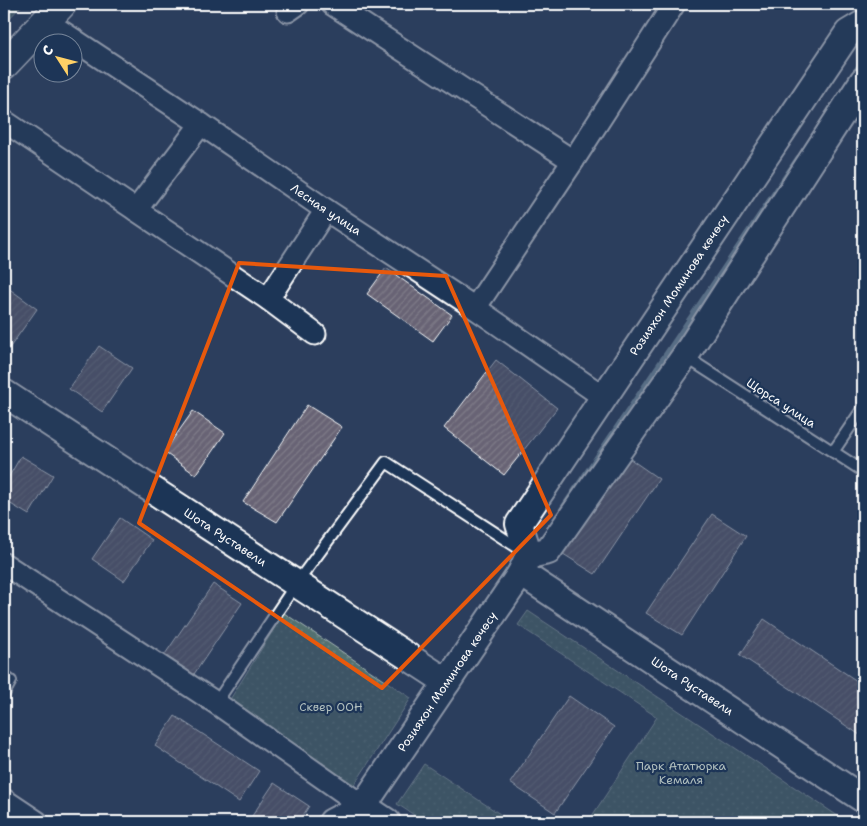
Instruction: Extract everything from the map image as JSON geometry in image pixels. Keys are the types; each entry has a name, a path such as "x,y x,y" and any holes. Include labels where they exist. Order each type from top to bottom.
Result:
{"main road":[{"path":"4,66 55,13"}],"street":[{"path":"332,4 573,161"},
{"path":"475,308 674,4"},
{"name":"Лесная улица","path":"55,13 201,124 326,210 475,308 605,398"},
{"name":"Розияхон Моминова көчөсү","path":"332,822 363,814 525,564 520,524 848,33 863,24"},
{"path":"525,564 548,551 685,356 863,81"},
{"path":"4,121 268,299 315,334"},
{"path":"136,210 201,124"},
{"path":"268,299 326,210"},
{"name":"Шота Руставели","path":"4,393 447,682"},
{"path":"4,564 216,703 363,814 387,822"},
{"name":"Шота Руставели","path":"525,564 863,799"},
{"path":"4,800 37,822"}],"lane":[{"name":"Щорса улица","path":"685,356 863,471"},
{"path":"833,452 863,408"},
{"path":"216,703 296,584 386,462 525,564"},
{"path":"4,676 11,681 4,694"}],"path":[{"path":"4,13 13,4"}],"highlighted area":[{"path":"239,263 446,276 551,515 382,688 139,523"}],"green space":[{"path":"4,4 23,4 4,24"},
{"name":"Парк Ататюрка Кемаля","path":"528,611 847,822 588,822 657,717 518,625"},
{"name":"Сквер ООН","path":"284,613 411,698 354,785 229,701"},
{"path":"424,764 512,822 425,822 397,804"}],"building":[{"path":"386,268 452,315 433,341 367,294"},
{"path":"4,285 37,309 8,350 4,347"},
{"path":"99,346 132,368 102,412 69,389"},
{"path":"496,360 557,408 504,475 444,428"},
{"path":"307,405 342,427 277,522 243,502"},
{"path":"193,411 225,433 196,475 164,452"},
{"path":"21,456 53,475 29,515 4,500 4,485"},
{"path":"626,456 659,479 595,574 560,552"},
{"path":"712,514 746,536 682,635 646,613"},
{"path":"120,518 152,540 124,581 92,559"},
{"path":"213,584 242,603 190,680 161,660"},
{"path":"764,619 863,685 863,737 740,655"},
{"path":"569,696 614,727 555,813 510,783"},
{"path":"175,716 259,771 239,802 155,746"},
{"path":"274,783 309,806 299,822 248,822"}],"waterway":[{"path":"853,75 863,60"},
{"path":"562,509 798,158"}]}
